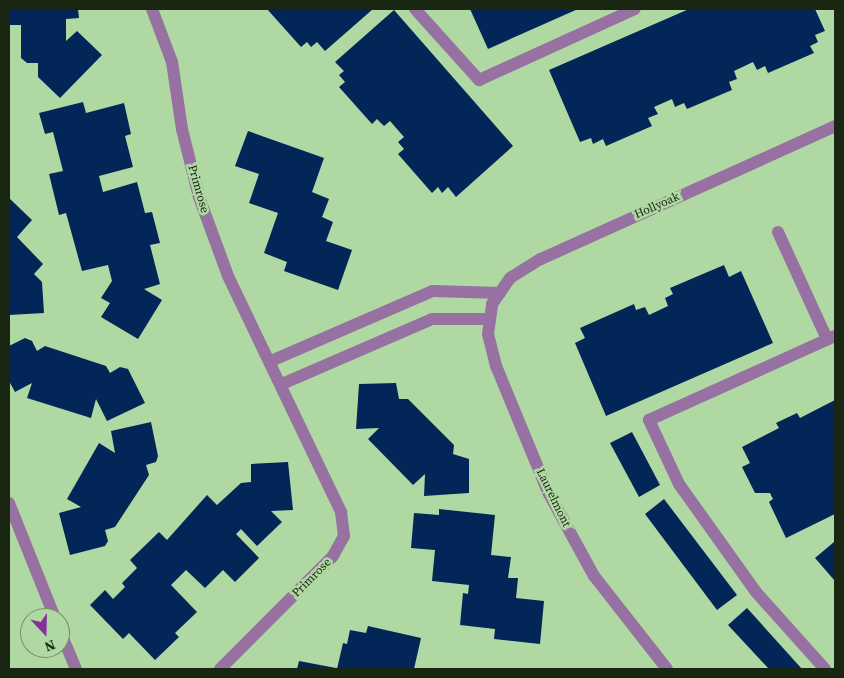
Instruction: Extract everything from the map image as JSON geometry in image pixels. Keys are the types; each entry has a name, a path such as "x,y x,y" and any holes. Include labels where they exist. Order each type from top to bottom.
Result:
{"street":[{"name":"Primrose","path":"152,9 172,62 182,129 199,197 228,276 271,361 342,512 344,536 334,556 220,669"},
{"path":"415,9 479,80 635,9"},
{"name":"Hollyoak","path":"492,304 510,278 541,259 835,126"},
{"path":"778,232 831,337 649,420 679,484 756,592 825,669"},
{"path":"271,361 433,291 500,293"},
{"name":"Laurelmont","path":"492,304 488,334 496,366 548,492 594,576 667,669"},
{"path":"282,384 432,319 490,319"},
{"path":"9,503 51,608"},
{"path":"70,655 76,669"}],"building":[{"path":"9,9 78,9 79,18 66,19 66,41 77,31 102,55 60,98 38,77 38,63 27,63 21,58 21,25 9,25"},
{"path":"267,9 373,9 325,51 317,42 311,47 307,42 301,47"},
{"path":"470,9 578,9 488,49"},
{"path":"689,9 815,9 825,31 815,35 818,42 810,46 814,53 768,73 765,66 757,70 753,62 734,71 737,79 729,82 732,90 687,109 684,103 675,107 672,99 654,107 658,114 648,118 652,126 606,146 603,139 593,144 591,138 580,142 549,70"},
{"path":"394,10 513,146 456,197 448,187 442,193 438,187 432,193 398,154 404,149 398,142 404,137 390,121 384,126 377,119 372,124 339,87 345,82 339,75 344,71 335,62"},
{"path":"83,102 86,113 124,103 131,134 125,136 133,167 99,176 103,192 137,182 145,213 152,212 160,243 150,245 160,284 144,289 162,300 138,339 101,317 110,303 101,298 112,281 108,265 82,271 66,213 59,215 49,174 63,171 53,132 45,134 39,113"},
{"path":"248,131 324,158 312,192 329,199 322,217 333,222 326,241 352,250 338,290 284,271 287,262 264,253 278,213 249,203 259,174 235,166"},
{"path":"9,198 32,220 17,237 43,264 34,274 42,282 44,313 9,315"},
{"path":"724,265 729,277 741,271 773,343 606,416 575,343 585,338 580,328 634,304 636,310 645,307 649,315 668,306 665,298 673,294 670,288"},
{"path":"25,338 32,341 37,351 45,346 106,366 110,373 120,367 128,369 145,403 107,421 96,399 91,418 27,398 32,383 15,392 9,381 9,346"},
{"path":"396,383 399,399 408,399 454,445 453,454 469,459 469,493 424,496 425,474 413,485 368,439 379,428 356,429 359,384"},
{"path":"835,400 835,514 786,538 769,502 773,499 770,493 755,493 742,467 750,463 742,447 779,428 776,423 797,413 800,418"},
{"path":"151,422 158,456 156,462 146,465 149,475 115,527 105,530 108,541 105,546 70,555 59,513 81,507 67,499 99,443 115,453 111,431"},
{"path":"632,432 660,485 639,497 610,443"},
{"path":"288,462 293,510 271,511 282,522 257,546 241,529 236,534 259,558 235,582 223,570 205,588 186,570 171,585 197,612 175,633 179,637 155,660 129,633 123,639 90,605 105,590 113,599 125,587 122,583 137,568 130,560 159,532 167,540 207,495 217,505 241,483 251,482 251,464"},
{"path":"664,499 737,595 717,610 645,514"},
{"path":"439,509 495,515 491,555 511,557 508,578 518,578 516,598 544,601 540,644 494,639 495,629 460,625 463,593 468,594 469,585 432,581 435,550 411,548 414,513 439,515"},
{"path":"835,543 835,581 815,558"},
{"path":"747,608 802,669 769,669 728,625"},
{"path":"368,626 421,638 414,669 337,669 343,643 347,644 350,630 366,633"},
{"path":"299,661 336,668 336,669 297,669"}]}
